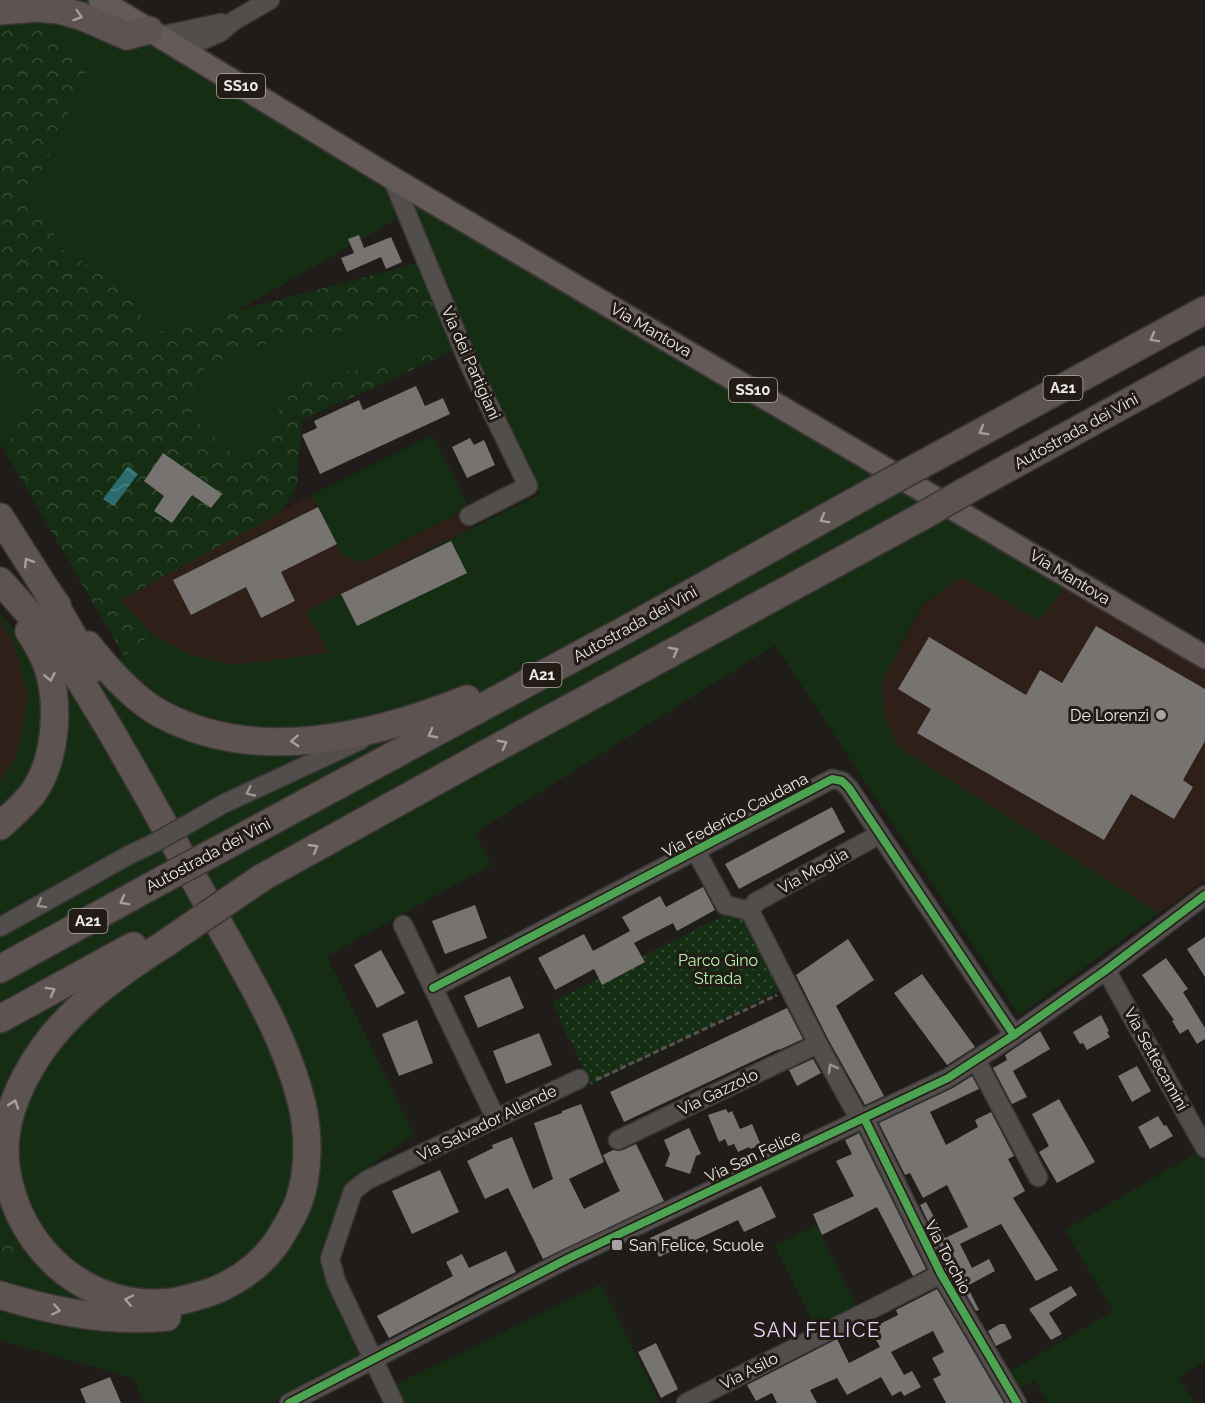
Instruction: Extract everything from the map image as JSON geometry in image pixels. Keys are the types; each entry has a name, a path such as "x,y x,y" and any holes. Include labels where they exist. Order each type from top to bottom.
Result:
{"highway":[{"path":"0,11 38,8 59,10 81,16 127,36 154,33"},
{"name":"Autostrada dei Vini","path":"0,969 627,629 875,490 1205,310"},
{"name":"Autostrada dei Vini","path":"0,1019 163,937 263,877 1205,360"},
{"path":"0,517 88,661 281,1010 295,1041 313,1093 320,1150 318,1178 310,1208 300,1231 284,1256 250,1286 220,1305 179,1316 141,1320 95,1317 57,1311 0,1295"},
{"path":"0,581 30,613 63,654 133,769 266,1011 293,1073 303,1107 306,1171 298,1202 288,1225 273,1248 241,1277 223,1288 173,1302 141,1302 115,1297 91,1288 66,1274 46,1255 27,1229 14,1200 6,1174 5,1144 10,1117 19,1091 44,1047 64,1023 100,989 163,937"},
{"path":"0,591 24,621 48,668 53,696 54,721 52,745 45,769 34,792 1,824"},
{"path":"47,591 93,652 127,689 159,713 208,733 247,741 322,739 357,734 398,723 469,698 549,657 627,629"}],"main road":[{"name":"Via Mantova","path":"100,0 392,178 1205,657"}],"street":[{"path":"181,49 219,33 235,20 270,0"},
{"path":"154,33 235,20"},
{"path":"217,72 211,52 219,33"},
{"name":"Via dei Partigiani","path":"392,178 470,366 528,486 469,516"},
{"path":"0,927 223,804 398,723"},
{"name":"Via Federico Caudana","path":"433,988 832,779 842,782 849,788 1014,1035"},
{"name":"Via Moglia","path":"750,911 756,902 880,834"},
{"path":"696,851 725,905 750,911"},
{"name":"Via San Felice","path":"290,1403 569,1258 948,1078 1106,970 1205,895"},
{"name":"Via Torchio","path":"750,911 818,1044 862,1119 940,1274 1017,1403"},
{"path":"403,925 496,1119"},
{"name":"Via Settecamini","path":"1106,970 1205,1148"},
{"name":"Via Gazzolo","path":"618,1140 818,1044"},
{"path":"976,1060 1038,1177"},
{"name":"Via Salvador Allende","path":"394,1403 336,1281 330,1259 353,1191 368,1180 579,1079"},
{"name":"Via Asilo","path":"686,1403 940,1274"}],"path":[{"path":"579,1079 592,1082 789,989"}],"shaded area":[{"path":"311,495 343,556 363,562 461,512 470,529 307,612 329,653 234,665 193,656 152,634 119,601"},
{"path":"961,577 1040,620 1065,587 1205,667 1205,881 1159,913 898,747 884,716 882,681 924,604"},
{"path":"0,617 16,649 28,697 18,752 0,782"}],"green space":[{"path":"0,0 125,0 611,301 613,324 840,446 1065,587 1040,620 961,577 923,604 882,681 884,716 898,747 1159,913 1019,1015 775,645 475,833 491,865 327,956 414,1135 351,1182 326,1259 370,1353 271,1403 144,1403 133,1378 0,1340 0,782 18,752 28,697 16,649 0,613 33,650 44,687 124,656 152,634 193,656 234,665 329,653 306,612 540,494 497,409 458,349 294,382 260,444 237,458 191,415 205,365 269,343 443,314 402,216 237,311 153,333 123,286 56,246 52,215 30,198 90,63 7,27 0,31"},
{"path":"47,23 90,63 30,198 52,215 56,246 123,286 153,333 422,262 444,314 269,343 205,365 191,415 237,458 260,444 294,382 458,349 302,420 297,486 280,513 120,600 152,634 124,656 4,450 33,399 0,355 0,31 7,27"},
{"path":"0,355 33,399 4,450 0,444"},
{"path":"432,435 469,507 363,562 343,556 311,495"},
{"name":"Parco Gino Strada","path":"742,906 788,986 591,1085 552,1002"},
{"path":"1201,1150 1205,1157 1205,1361 1178,1378 1195,1403 1048,1403 1035,1380 1018,1390 1008,1373 1113,1311 1065,1230"},
{"path":"0,1225 20,1259 0,1264"},
{"path":"816,1225 858,1309 817,1330 775,1246"},
{"path":"601,1284 660,1403 405,1403 396,1384"}],"water":[{"path":"128,466 138,474 114,506 103,499"}],"building":[{"path":"359,235 364,248 391,237 402,262 386,269 381,257 347,272 341,258 354,253 348,239"},
{"path":"416,386 425,406 443,398 450,414 320,474 302,435 317,428 314,421 359,400 363,410"},
{"path":"470,438 474,445 484,440 495,465 467,478 452,447"},
{"path":"163,453 222,494 211,508 192,495 172,523 154,511 164,496 144,481"},
{"path":"318,507 337,544 281,572 295,601 261,618 246,587 191,615 173,580"},
{"path":"451,541 467,573 357,626 341,594"},
{"path":"1096,626 1205,689 1205,741 1183,780 1193,787 1174,819 1131,794 1104,840 917,733 931,709 898,689 929,637 1026,695 1040,670 1062,683"},
{"path":"832,807 845,832 739,889 725,864"},
{"path":"703,887 715,910 677,931 673,923 634,943 645,962 602,985 594,969 555,990 538,958 584,934 593,951 630,931 622,917 660,896 666,907"},
{"path":"475,905 487,938 445,954 432,921"},
{"path":"1205,937 1205,977 1187,949"},
{"path":"848,939 874,980 836,1006 884,1096 865,1105 796,975"},
{"path":"381,950 405,993 377,1008 354,965"},
{"path":"1166,958 1188,989 1183,992 1205,1028 1205,1039 1197,1044 1188,1029 1180,1034 1172,1021 1174,1020 1142,975"},
{"path":"922,974 975,1047 947,1065 894,993"},
{"path":"510,976 524,1008 478,1028 464,996"},
{"path":"787,1008 803,1039 624,1122 610,1092"},
{"path":"1101,1015 1110,1037 1087,1050 1083,1043 1080,1044 1073,1032"},
{"path":"417,1020 433,1063 399,1076 382,1034"},
{"path":"1040,1031 1050,1049 1013,1071 1027,1097 1012,1104 993,1068 1007,1060 1005,1055"},
{"path":"539,1033 552,1065 506,1084 493,1051"},
{"path":"813,1059 821,1073 797,1086 789,1070"},
{"path":"1137,1066 1151,1091 1132,1102 1118,1076"},
{"path":"972,1076 979,1089 930,1112 946,1145 978,1127 975,1120 991,1112 1014,1156 1008,1159 1025,1191 1013,1198 1058,1270 1036,1281 1001,1224 960,1244 972,1268 989,1259 995,1271 967,1286 979,1310 976,1311 951,1269 920,1205 926,1202 945,1238 968,1227 947,1185 923,1198 910,1173 905,1175 879,1123 953,1088"},
{"path":"1059,1099 1095,1162 1057,1183 1039,1152 1049,1146 1032,1114"},
{"path":"581,1104 604,1162 569,1179 584,1209 620,1191 603,1155 636,1144 664,1201 543,1259 508,1188 485,1199 467,1161 493,1148 492,1145 512,1137 533,1189 553,1179 534,1123"},
{"path":"726,1109 728,1113 732,1111 740,1129 752,1124 761,1145 738,1152 734,1144 728,1146 725,1139 719,1142 708,1115"},
{"path":"1158,1116 1173,1136 1150,1149 1138,1127"},
{"path":"689,1128 701,1154 696,1156 690,1174 665,1166 670,1154 664,1140"},
{"path":"859,1133 926,1269 913,1276 877,1207 822,1235 813,1214 854,1196 836,1161 852,1154 845,1140"},
{"path":"440,1170 459,1212 412,1234 392,1191"},
{"path":"761,1186 776,1217 744,1232 738,1220 659,1257 650,1238"},
{"path":"506,1251 516,1272 389,1338 377,1316 453,1276 446,1262 462,1254 469,1268"},
{"path":"1071,1286 1077,1295 1049,1313 1062,1334 1051,1340 1029,1309"},
{"path":"937,1289 1004,1403 946,1403 933,1379 941,1375 932,1358 944,1352 933,1331 891,1352 904,1375 912,1371 921,1387 904,1396 901,1391 892,1396 881,1377 847,1395 837,1378 810,1390 817,1403 777,1403 772,1393 756,1401 747,1385 837,1339 849,1363 880,1347 870,1329 898,1315 896,1310"},
{"path":"1000,1324 1005,1324 1012,1338 996,1346 988,1331"},
{"path":"656,1343 678,1389 661,1398 638,1352"},
{"path":"110,1377 121,1403 86,1403 80,1389"}],"cycle path":[{"path":"433,988 832,779 842,781 849,788 1014,1035"},
{"path":"289,1403 569,1258 948,1078 1106,970 1205,895"},
{"path":"864,1118 941,1274 1017,1403"}],"place":[{"name":"De Lorenzi","path":"1161,715"},
{"name":"San Felice, Scuole","path":"617,1245"}],"district":[{"name":"SAN FELICE","path":"817,1330"}]}
